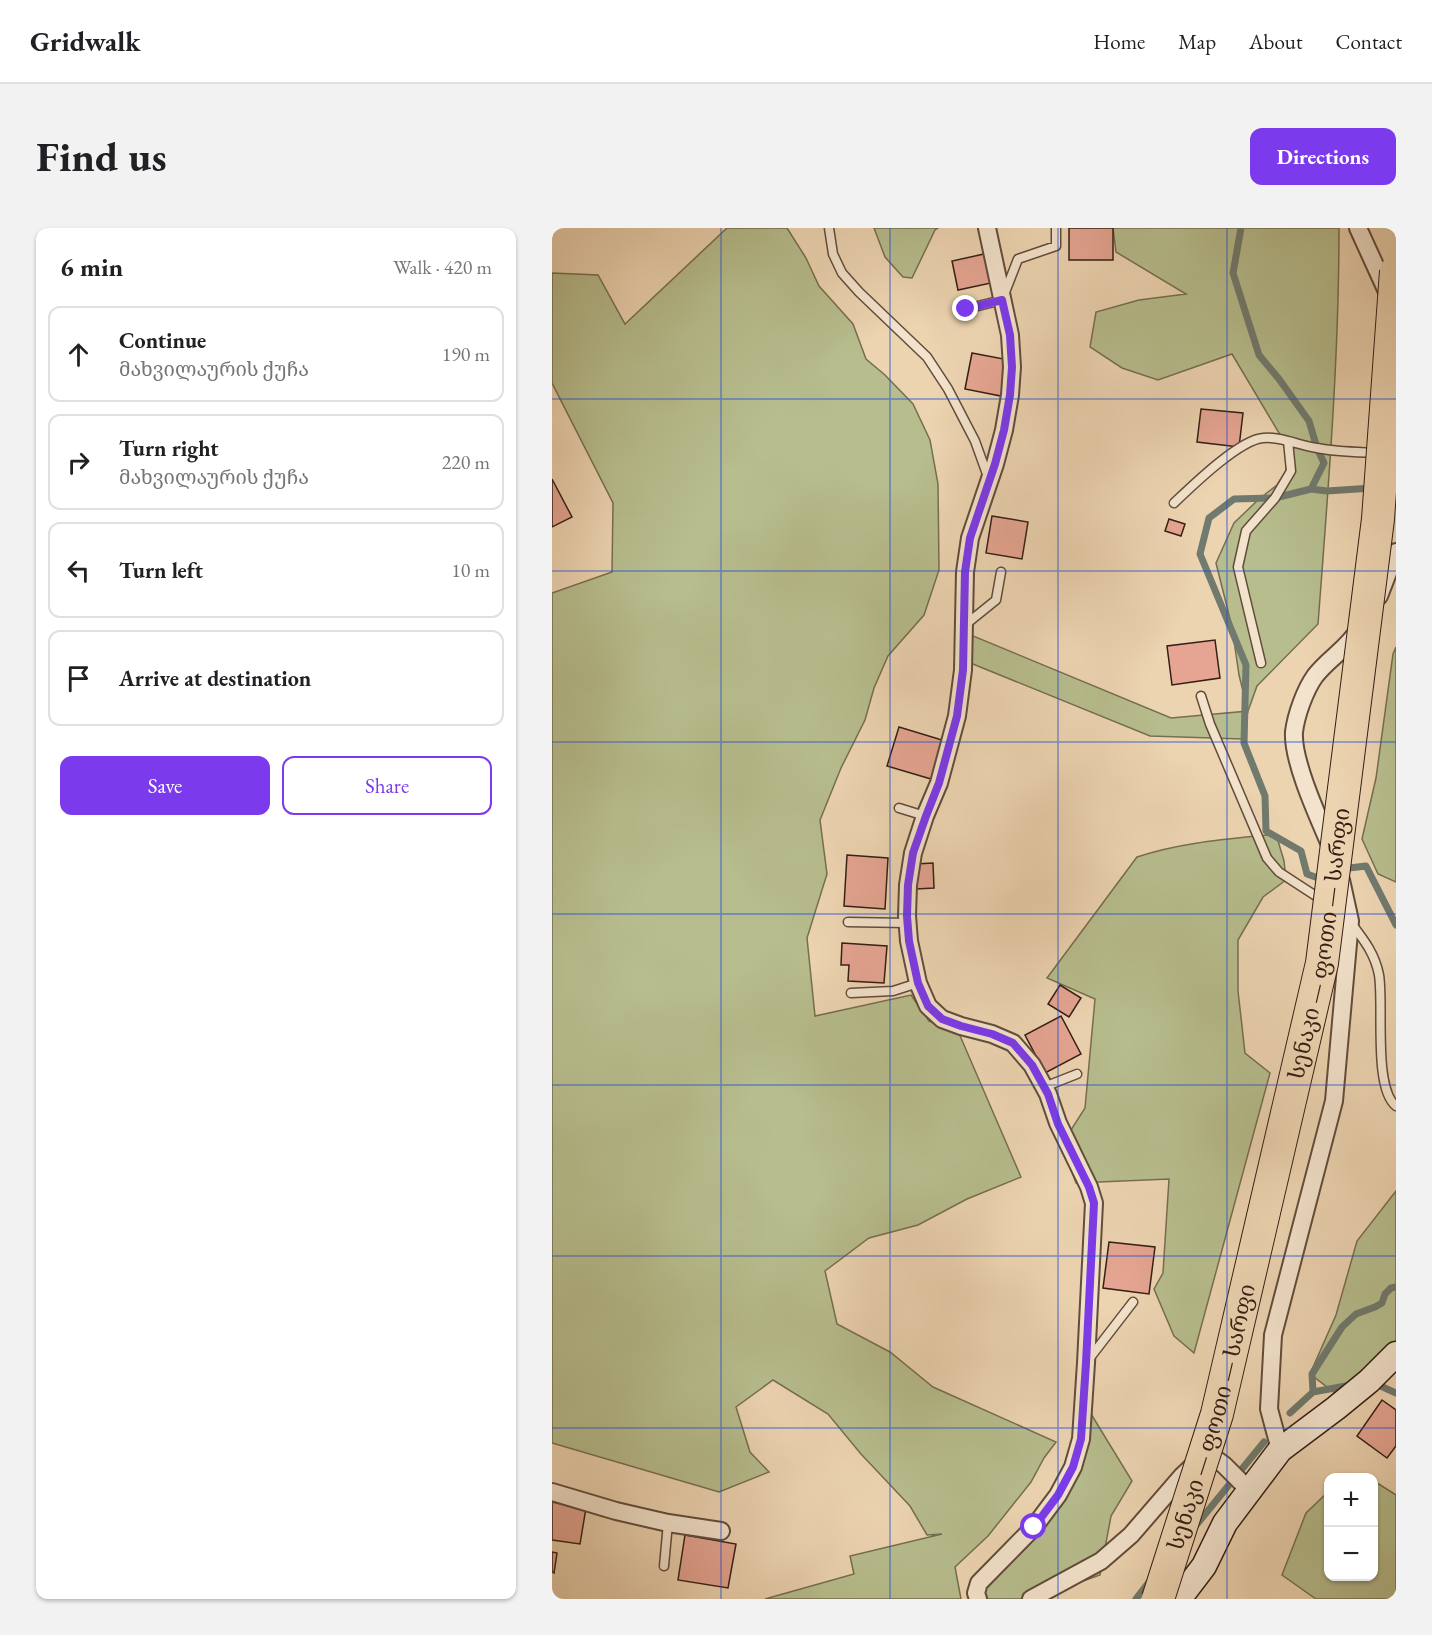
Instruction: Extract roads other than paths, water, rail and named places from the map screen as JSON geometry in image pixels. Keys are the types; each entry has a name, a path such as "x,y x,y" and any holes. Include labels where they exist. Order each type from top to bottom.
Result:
{"highway":[{"name":"სენაკი — ფოთი — სარფი","path":"1158,1599 1217,1414 1322,963 1378,519 1396,271"}],"street":[{"path":"978,1599 976,1593 979,1582 1034,1527 1058,1495 1073,1467 1081,1439 1094,1203 1089,1187 1032,1065 1013,1043 992,1034 942,1019 928,1006 918,983 909,941 908,885 913,853 939,783 957,716 963,670 965,572 970,538 1004,430 1010,395 1012,367 1010,335 987,228"},
{"path":"1358,228 1396,311"},
{"path":"1280,1450 1269,1409 1273,1335 1334,1101 1346,918 1336,857 1298,760 1294,733 1301,703 1315,676 1352,641 1378,600 1396,552"},
{"path":"1179,1599 1204,1566 1245,1485 1280,1450 1360,1388 1396,1354"},
{"path":"1031,1599 1101,1561 1131,1535 1182,1476 1200,1459 1213,1457 1245,1485"},
{"path":"552,1492 616,1511 668,1523 721,1531"}],"lane":[{"path":"829,228 833,254 842,273 927,357 948,389 975,441 989,480"},
{"path":"966,309 1002,300 1018,258 1056,246 1056,228"},
{"path":"1174,503 1223,460 1247,443 1262,438 1317,448 1388,453"},
{"path":"1261,663 1238,567 1246,531 1275,498 1291,471 1288,441"},
{"path":"964,626 996,600 1001,572"},
{"path":"1202,696 1210,724 1267,858 1279,872 1334,909"},
{"path":"898,808 926,816"},
{"path":"1346,918 1371,950 1379,974 1382,1066 1385,1087 1391,1102 1396,1106"},
{"path":"848,922 908,923"},
{"path":"851,993 893,991 918,983"},
{"path":"1044,1087 1077,1074"},
{"path":"1086,1363 1133,1302"},
{"path":"664,1566 668,1523"}],"waterway":[{"path":"1241,228 1233,273 1259,355 1309,421 1324,463 1311,489"},
{"path":"1323,877 1318,878 1307,874 1301,851 1266,831 1265,796 1244,743 1246,665 1200,554 1209,518 1234,499 1275,498 1311,489 1327,491 1372,488"},
{"path":"1349,868 1366,866 1396,925"},
{"path":"1313,1392 1312,1374 1342,1327 1356,1314 1382,1303 1385,1294 1391,1288 1396,1287"},
{"path":"1374,1383 1396,1393"},
{"path":"1290,1413 1313,1392 1351,1385"},
{"path":"1193,1529 1264,1442"},
{"path":"1136,1599 1150,1581"}]}
